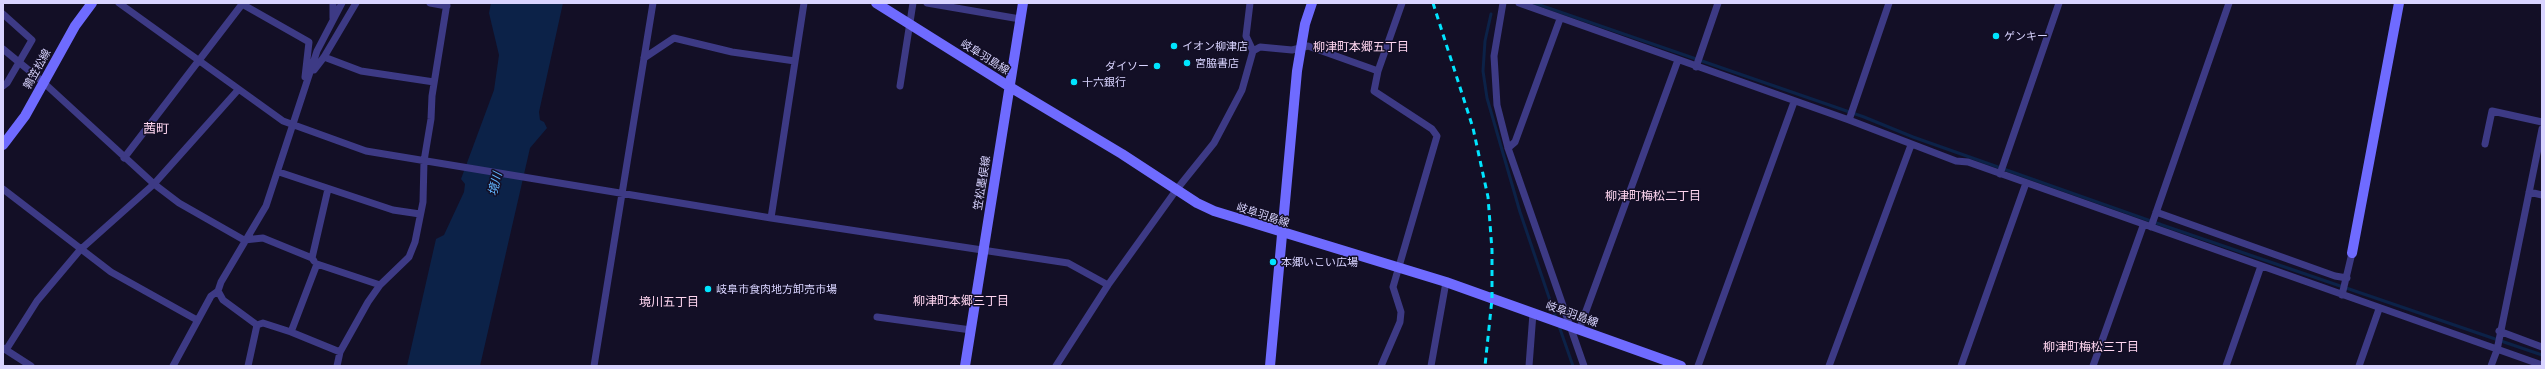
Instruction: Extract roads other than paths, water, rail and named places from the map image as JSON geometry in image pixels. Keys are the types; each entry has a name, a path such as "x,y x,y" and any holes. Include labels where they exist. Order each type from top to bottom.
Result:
{"main road":[{"name":"鶉笠松線","path":"3,145 25,116 75,26 92,3"},
{"name":"岐阜羽島線","path":"876,3 1010,87 1214,211 1282,234 1446,282 1682,366"},
{"name":"笠松墨俣線","path":"965,366 1023,3"},
{"path":"1270,366 1290,128 1300,48 1312,3"},
{"path":"2352,253 2399,3"}],"street":[{"path":"119,3 198,62 283,121 366,151 771,218 1068,263 1108,285"},
{"path":"124,158 243,3 310,42 306,86"},
{"path":"333,3 333,18"},
{"path":"173,366 197,320 211,296 218,291 221,282 244,240 266,206 279,172 311,70 333,18 342,3"},
{"path":"311,70 314,70 324,57 356,3"},
{"path":"337,366 340,352 380,284 409,257 420,214 424,161 431,119 434,82 447,4 430,3"},
{"path":"594,366 621,192 653,3"},
{"path":"771,218 804,3"},
{"path":"900,86 914,3"},
{"path":"927,3 1020,19"},
{"path":"1250,3 1246,36 1253,52"},
{"path":"1381,366 1400,322 1401,312 1393,287 1437,136 1432,129 1374,90 1378,72 1402,3"},
{"path":"1503,3 1494,56 1494,83 1497,105 1508,148 1575,328 1584,366"},
{"path":"1519,3 1560,19 1907,141 1911,145 2026,183 2143,226 2151,227 2379,309 2542,365"},
{"path":"1696,67 1718,3"},
{"path":"1849,120 1889,3"},
{"path":"2000,174 2059,3"},
{"path":"2151,227 2229,3"},
{"path":"3,14 32,40 19,63 3,86"},
{"path":"1508,148 1515,142 1560,19"},
{"path":"644,58 674,38 732,52 795,62"},
{"path":"1056,366 1108,285 1177,189 1214,144 1229,118 1242,90 1253,52 1260,47 1300,48 1308,46 1378,72"},
{"path":"3,49 43,82 124,158 179,203 244,240 263,238 312,258 317,264 380,284"},
{"path":"324,57 344,66 361,71 434,82"},
{"path":"1575,328 1678,60"},
{"path":"31,366 5,349 37,301 80,250 154,184 238,90"},
{"path":"1698,366 1794,102"},
{"path":"2485,144 2492,111 2542,122"},
{"path":"2491,366 2497,350 2499,331 2542,129"},
{"path":"1829,366 1911,145"},
{"path":"279,172 393,210 420,214"},
{"path":"1962,366 2026,183"},
{"path":"3,189 80,250 111,272 197,320"},
{"path":"312,258 328,189"},
{"path":"2529,192 2542,195"},
{"path":"2156,212 2335,276 2347,278"},
{"path":"2094,366 2143,226"},
{"path":"2342,295 2352,253"},
{"path":"291,332 317,264"},
{"path":"2226,366 2261,266"},
{"path":"1431,366 1446,282"},
{"path":"218,291 223,300 257,325"},
{"path":"2359,366 2379,309"},
{"path":"1528,366 1533,313"},
{"path":"877,317 971,330"},
{"path":"257,325 263,323 291,332 340,352"},
{"path":"248,366 257,325"},
{"path":"2499,331 2542,346"}],"water":[{"name":"境川","path":"491,3 563,3 539,112 540,120 544,122 547,128 530,148 480,366 407,366 436,239 444,235 464,192 465,184 461,179 494,90 499,55 489,13"}],"waterway":[{"path":"1534,3 1864,117 1913,137 2165,226 2542,355"},
{"path":"1491,14 1485,41 1483,71 1487,98 1520,212 1556,318"},
{"path":"1559,326 1573,366"}],"railway":[{"path":"1433,3 1473,128 1488,197 1492,250 1492,299 1485,366"}],"place":[{"name":"ゲンキー","path":"1996,36"},
{"name":"イオン柳津店","path":"1174,46"},
{"name":"宮脇書店","path":"1187,63"},
{"name":"ダイソー","path":"1157,66"},
{"name":"十六銀行","path":"1074,82"},
{"name":"本郷いこい広場","path":"1273,262"},
{"name":"岐阜市食肉地方卸売市場","path":"708,289"}],"district":[{"name":"柳津町本郷五丁目","path":"1361,47"},
{"name":"茜町","path":"156,129"},
{"name":"柳津町梅松二丁目","path":"1653,196"},
{"name":"柳津町本郷三丁目","path":"961,301"},
{"name":"境川五丁目","path":"669,302"},
{"name":"柳津町梅松三丁目","path":"2091,347"}]}
